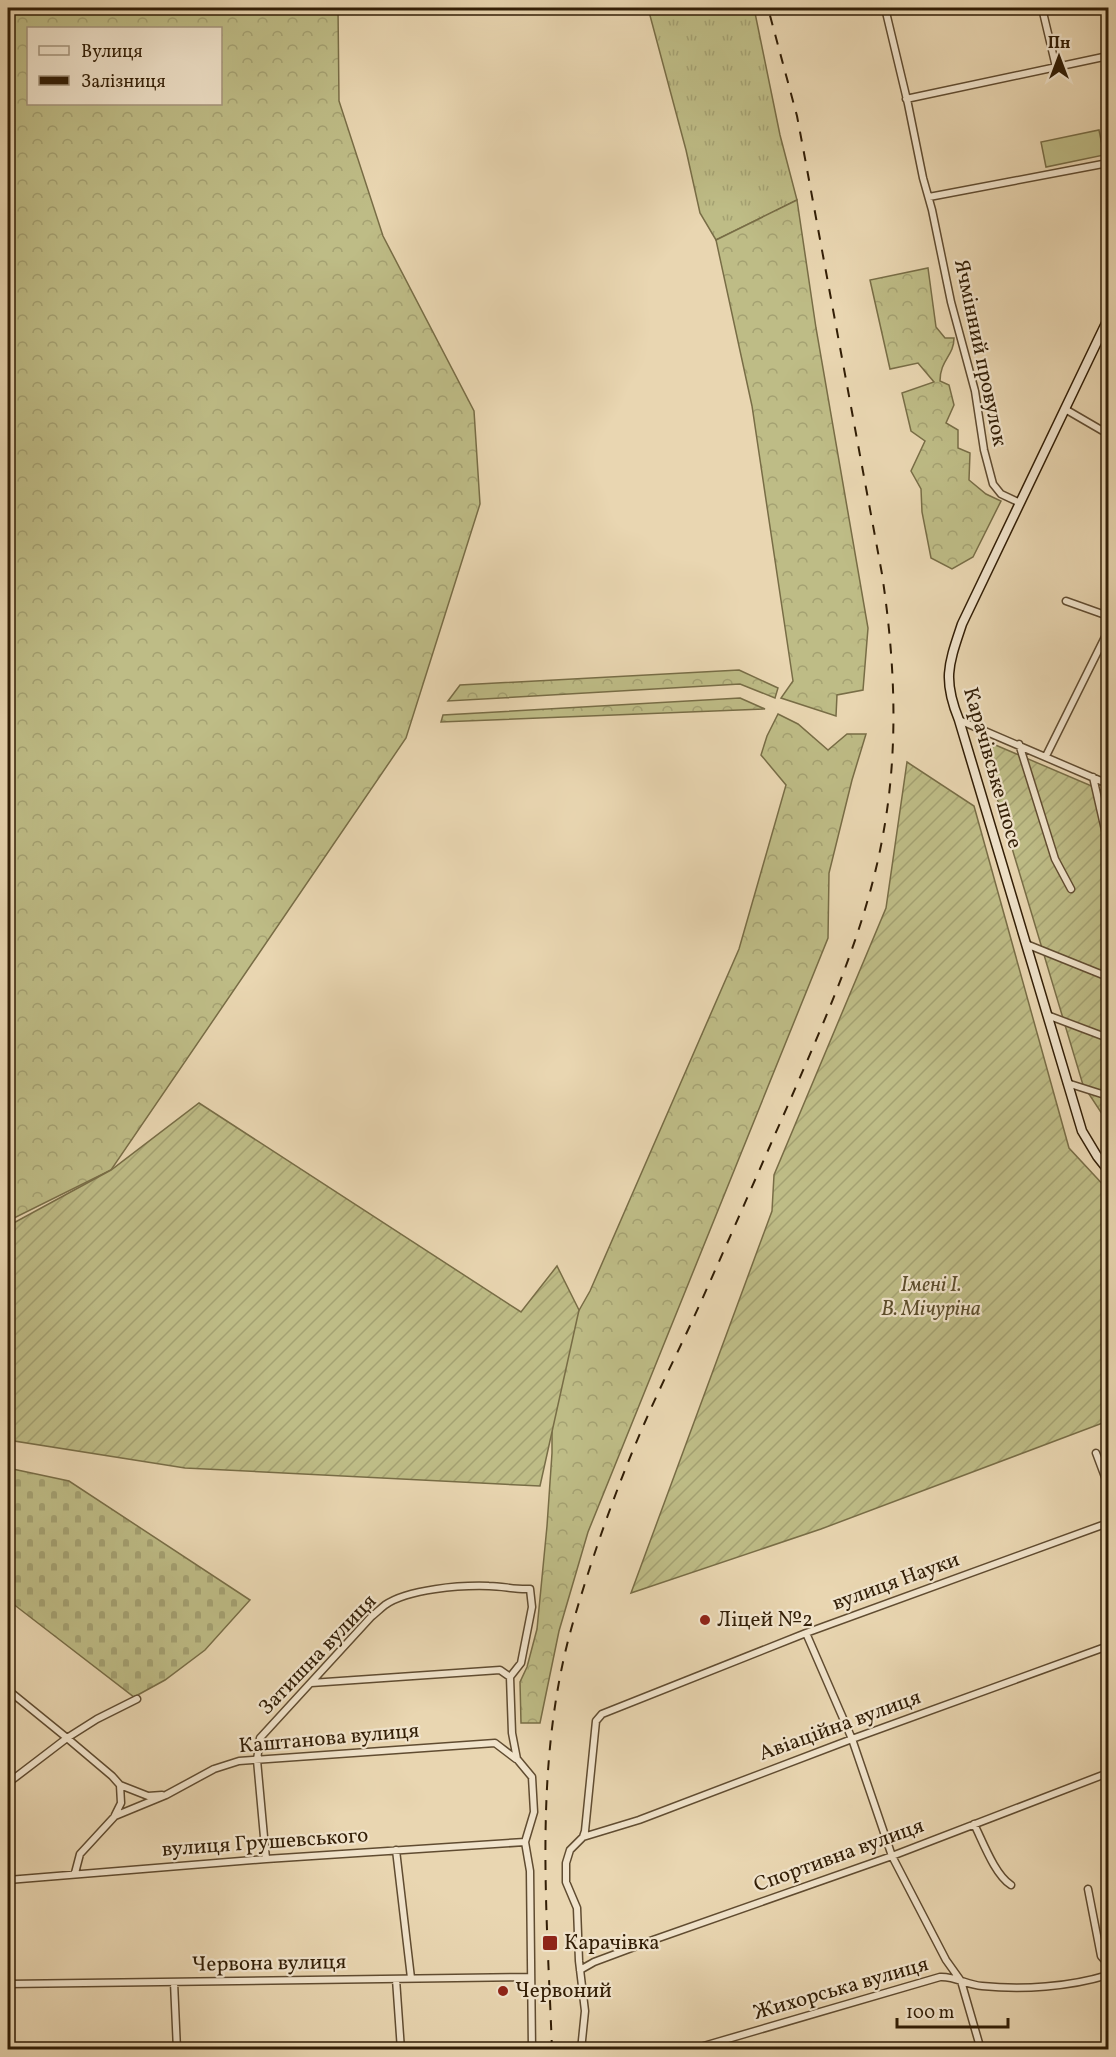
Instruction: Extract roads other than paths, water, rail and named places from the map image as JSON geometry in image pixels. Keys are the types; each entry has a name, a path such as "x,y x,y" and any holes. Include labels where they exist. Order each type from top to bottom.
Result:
{"main road":[{"name":"Карачівське шосе","path":"1108,319 962,624 950,660 948,678 951,702 959,720 1082,1131 1108,1170"}],"street":[{"name":"Ячмінний провулок","path":"885,8 951,302 975,391 984,450 993,484 1001,494 1020,502"},
{"path":"1042,8 1056,67"},
{"path":"906,99 1108,56"},
{"path":"929,197 1108,163"},
{"path":"1065,409 1108,434"},
{"path":"1066,601 1108,616"},
{"path":"1046,756 1108,631"},
{"path":"959,720 1108,784"},
{"path":"1019,744 1055,859 1071,889"},
{"path":"1093,777 1108,843"},
{"path":"1025,944 1108,977"},
{"path":"1047,1015 1108,1038"},
{"path":"1067,1083 1108,1096"},
{"path":"1096,1453 1108,1485"},
{"name":"вулиця Науки","path":"584,1837 598,1718 602,1714 806,1633 1108,1523"},
{"name":"Затишна вулиця","path":"257,1760 260,1738 371,1617 387,1604 411,1595 453,1586 530,1589 532,1607 521,1663 510,1677"},
{"path":"806,1633 852,1739 892,1856 946,1960 961,1981 981,2049"},
{"name":"Авіаційна вулиця","path":"584,1837 639,1820 852,1739 1108,1646"},
{"path":"311,1683 500,1670 510,1677 512,1733 516,1759 532,1777 534,1812 525,1842 530,1871 532,2049"},
{"path":"8,1690 120,1785 148,1796 166,1795"},
{"path":"8,1783 67,1738 97,1719 137,1699"},
{"name":"Каштанова вулиця","path":"75,1874 80,1854 115,1816 166,1795 214,1769 239,1761 495,1743 516,1759"},
{"path":"257,1760 266,1859"},
{"name":"Спортивна вулиця","path":"580,1970 594,1962 892,1856 1108,1773"},
{"path":"115,1816 121,1803 120,1785"},
{"path":"974,1824 999,1873 1004,1881 1011,1885"},
{"path":"581,2049 585,2011 580,1970 577,1908 566,1882 566,1863 570,1850 584,1837"},
{"name":"вулиця Грушевського","path":"8,1880 266,1859 525,1842"},
{"path":"396,1850 411,1978"},
{"path":"1088,1889 1101,1956 1108,1964"},
{"name":"Жихорська вулиця","path":"690,2049 940,1977 981,1986 1019,1988 1070,1983 1108,1975"},
{"name":"Червона вулиця","path":"8,1984 531,1977"},
{"path":"396,1979 401,2049"},
{"path":"174,1982 177,2049"}],"railway":[{"path":"552,2050 546,1890 547,1784 560,1678 572,1626 605,1523 634,1447 741,1211 843,973 876,870 888,802 893,704 890,639 882,574 797,116 768,8"}],"place":[{"name":"Ліцей №2","path":"705,1620"},
{"name":"Карачівка","path":"550,1943"},
{"name":"Червоний","path":"503,1991"}],"park label":[{"name":"Імені І. В. Мічуріна","path":"931,1297"}]}
